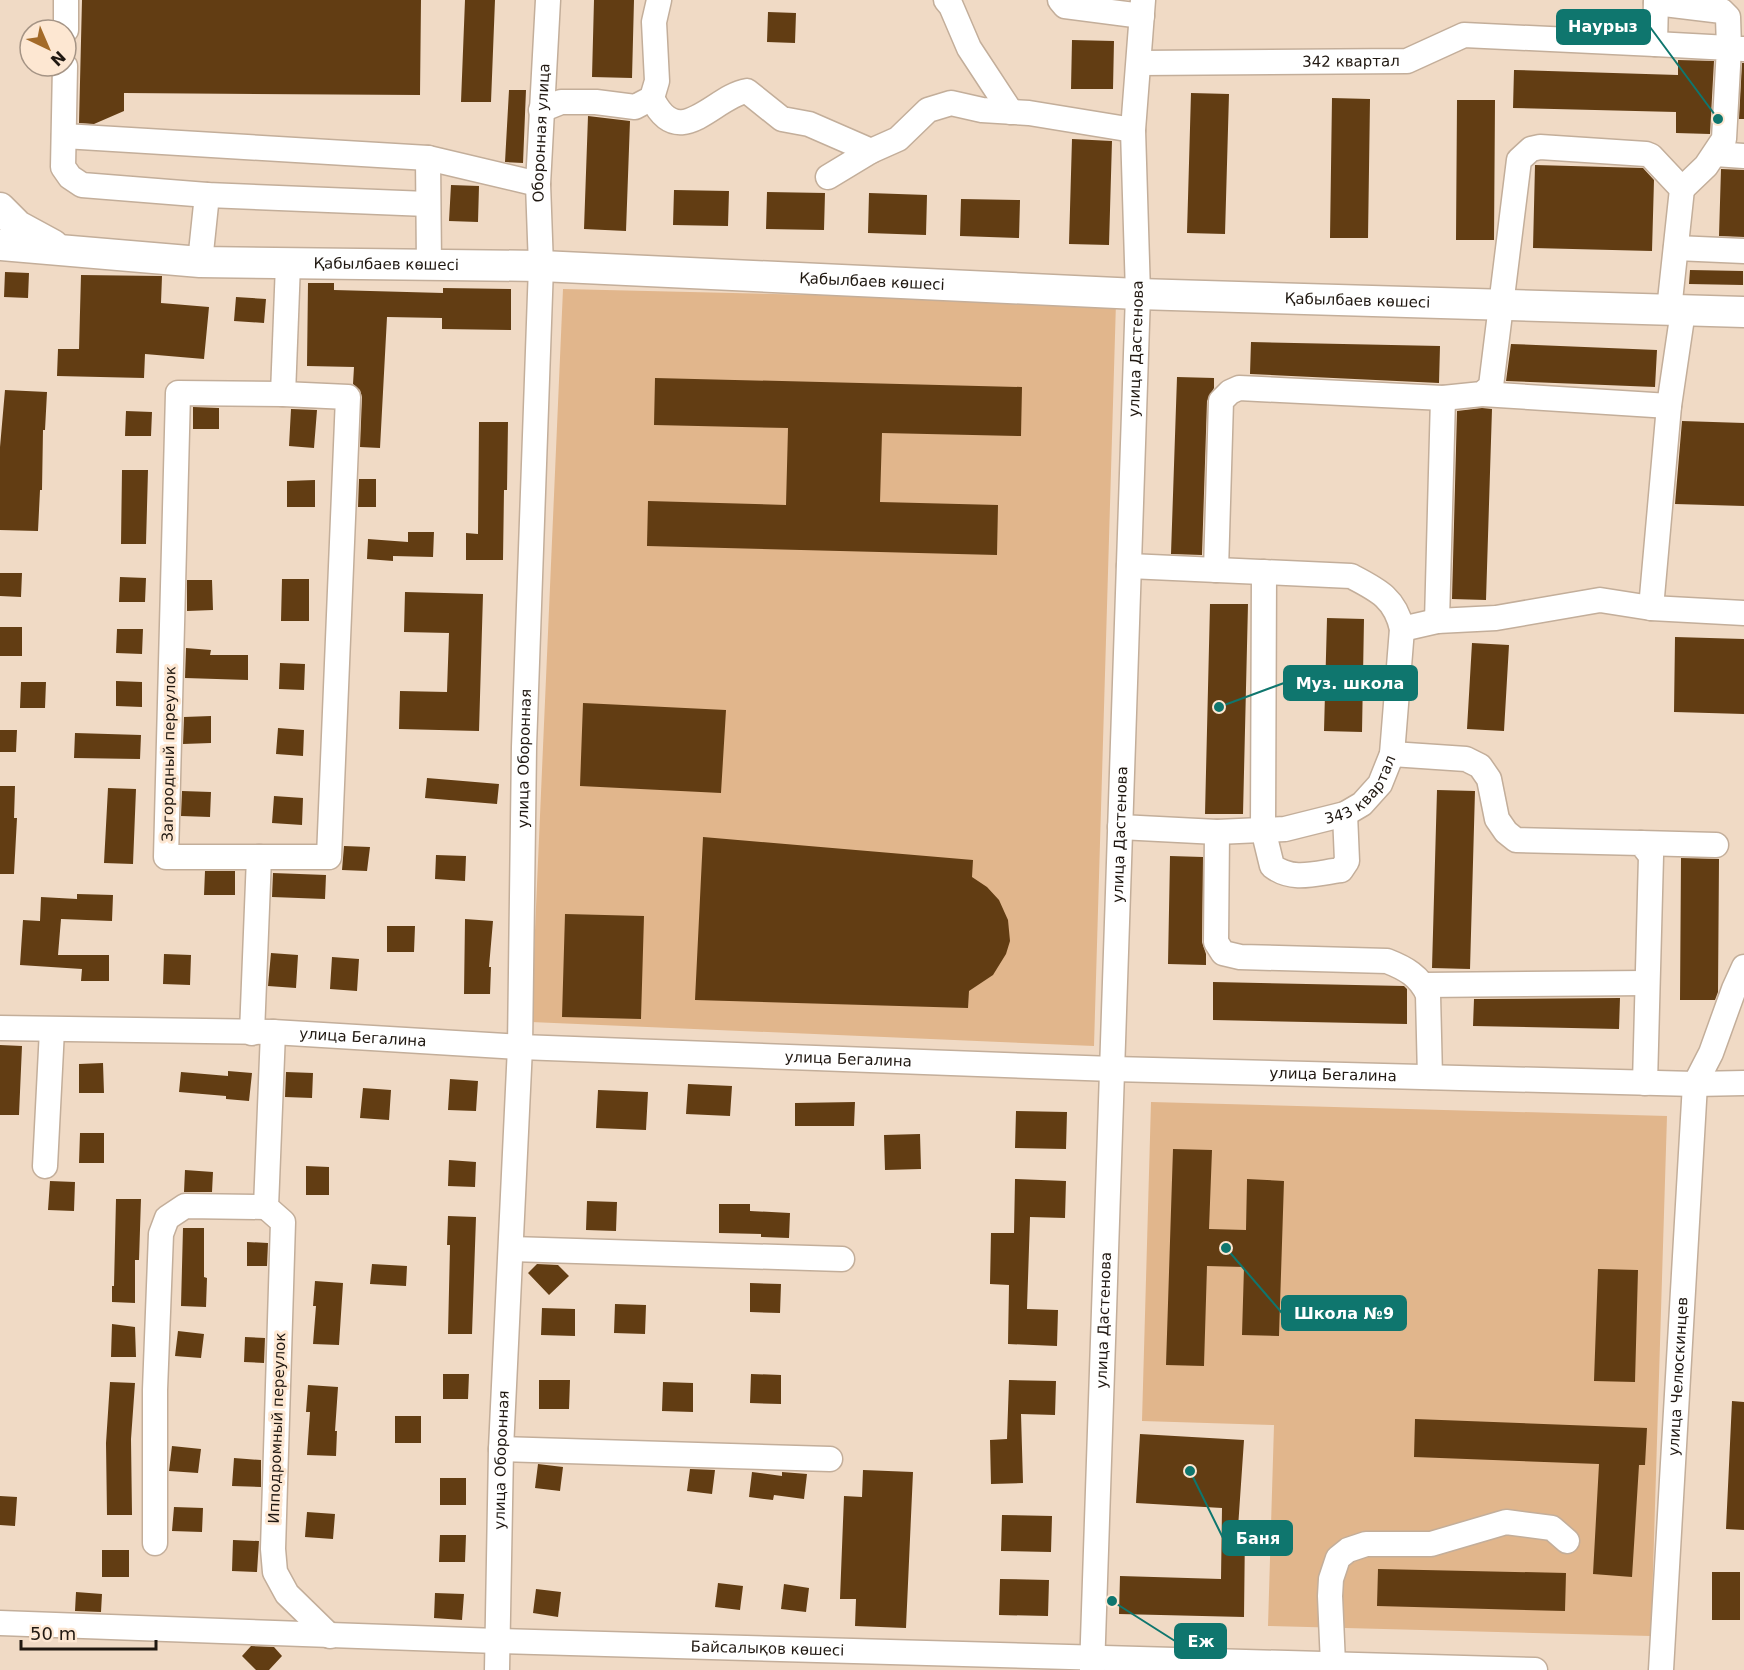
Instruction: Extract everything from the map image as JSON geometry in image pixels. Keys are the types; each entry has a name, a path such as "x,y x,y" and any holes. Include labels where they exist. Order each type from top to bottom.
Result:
{"main road":[{"path":"0,208 18,225 61,250"},
{"name":"Қабылбаев көшесі","path":"0,245 200,262 541,266 1138,294 1744,312"}],"street":[{"path":"66,0 66,18"},
{"name":"Оборонная улица","path":"541,266 538,184 548,0"},
{"path":"659,0 654,22 657,81 652,98 658,110 672,121 691,120 711,111 737,92 747,91 782,119 809,124 871,151"},
{"path":"946,0 951,6 969,48 1011,112"},
{"path":"1060,0 1065,6 1142,8"},
{"path":"1652,608 1676,311 1676,248 1682,189 1706,166 1724,140 1736,49 1728,16 1722,10 1656,2 1655,44"},
{"name":"улица Дастенова","path":"1092,1664 1138,294 1133,129 1142,8"},
{"name":"342 квартал","path":"1139,63 1407,61 1464,35 1736,49"},
{"path":"65,78 63,167 70,177 82,185 207,195 427,204"},
{"path":"541,110 561,102 596,102 635,107 652,98"},
{"path":"828,177 871,151 898,140 928,110 951,103 982,110 1029,113 1133,129"},
{"path":"64,136 428,158 538,184"},
{"path":"1482,394 1491,386 1494,374 1519,160 1531,149 1540,147 1646,154 1651,156 1682,189"},
{"path":"1715,154 1744,156"},
{"path":"428,158 429,266"},
{"path":"200,262 207,195"},
{"path":"1676,248 1744,251"},
{"path":"284,393 288,264"},
{"name":"улица Оборонная","path":"496,1670 501,1449 520,1047 524,747 541,266"},
{"path":"1216,570 1221,401 1230,392 1239,388 1443,398 1482,394 1669,406"},
{"name":"Загородный переулок","path":"177,393 284,393 348,397 329,857 166,857 177,393"},
{"path":"1437,621 1443,398"},
{"path":"1129,566 1264,572 1263,829 1272,866 1282,874 1292,876 1341,870 1347,861 1345,814"},
{"name":"343 квартал","path":"1120,827 1217,832 1285,829 1345,814 1362,804 1380,784 1392,754 1402,629 1398,612 1379,591 1350,576 1264,572"},
{"path":"1402,629 1437,621 1496,618 1600,600 1652,608 1744,613"},
{"path":"1392,754 1466,759 1480,766 1489,779 1497,819 1506,832 1516,840 1716,845"},
{"path":"1217,832 1216,942 1223,953 1240,957 1387,961 1407,969 1424,985 1428,995 1430,1077"},
{"path":"1641,843 1651,856 1646,1083"},
{"path":"155,1543 155,1390 161,1234 167,1218 185,1206 266,1207 259,857"},
{"path":"1695,1084 1739,987 1744,967"},
{"path":"1424,985 1647,983"},
{"name":"улица Бегалина","path":"0,1028 263,1032 520,1047 1113,1069 1646,1083 1744,1083"},
{"path":"45,1166 52,1030"},
{"name":"улица Челюскинцев","path":"1661,1670 1695,1084"},
{"name":"Ипподромный переулок","path":"266,1207 283,1222 273,1550 275,1572 287,1594 330,1636"},
{"path":"511,1250 842,1259"},
{"path":"501,1449 830,1459"},
{"path":"1333,1664 1331,1579 1338,1558 1348,1550 1366,1544 1431,1544 1506,1522 1552,1528 1567,1541"},
{"name":"Байсалықов көшесі","path":"0,1623 1092,1664 1333,1664 1535,1670"}],"shaded area":[{"path":"563,289 1116,302 1094,1046 531,1022"},
{"path":"1151,1102 1667,1116 1651,1636 1268,1626 1274,1425 1142,1421"}],"building":[{"path":"82,0 421,0 420,95 124,93 124,111 94,124 79,123"},
{"path":"465,0 495,0 491,102 461,102"},
{"path":"594,0 634,0 632,78 592,77"},
{"path":"768,12 796,13 795,43 767,42"},
{"path":"1072,40 1114,41 1113,89 1071,89"},
{"path":"1678,60 1714,61 1710,134 1676,133 1676,112 1513,108 1514,70 1678,75"},
{"path":"1742,63 1744,63 1744,119 1739,119"},
{"path":"509,90 526,90 523,163 505,162"},
{"path":"1191,93 1229,94 1225,234 1187,233"},
{"path":"1332,98 1370,99 1368,238 1330,238"},
{"path":"1457,100 1495,100 1494,240 1456,240"},
{"path":"588,116 630,121 626,231 584,229"},
{"path":"1072,139 1112,141 1109,245 1069,244"},
{"path":"1535,165 1643,168 1654,180 1652,251 1533,248"},
{"path":"1721,169 1744,170 1744,237 1719,236"},
{"path":"451,185 479,186 478,222 449,221"},
{"path":"674,190 729,191 728,226 673,225"},
{"path":"767,192 825,193 824,230 766,229"},
{"path":"869,193 927,195 926,235 868,233"},
{"path":"961,199 1020,200 1019,238 960,236"},
{"path":"1690,270 1743,271 1743,285 1689,284"},
{"path":"5,272 29,273 28,298 4,297"},
{"path":"81,275 162,276 161,303 209,307 204,359 145,354 144,378 57,376 58,349 79,349"},
{"path":"308,283 334,283 334,290 443,293 443,288 511,289 511,330 442,329 442,318 387,317 380,448 360,447 362,397 360,390 353,384 354,367 307,366"},
{"path":"236,297 266,299 264,323 234,321"},
{"path":"1251,342 1440,346 1439,383 1250,374"},
{"path":"1511,344 1657,350 1655,387 1506,381"},
{"path":"1177,377 1214,378 1214,388 1207,401 1202,555 1171,554"},
{"path":"655,378 1022,387 1021,436 882,433 880,502 998,505 997,555 647,546 648,501 786,505 788,428 654,425"},
{"path":"5,390 47,392 38,531 0,530 0,447"},
{"path":"193,407 219,408 219,429 193,429"},
{"path":"291,409 317,410 314,448 289,446"},
{"path":"1492,409 1486,600 1452,599 1457,411"},
{"path":"126,411 152,412 151,436 125,436"},
{"path":"1682,421 1744,423 1744,506 1675,504"},
{"path":"479,422 508,422 503,560 466,560 466,533 478,534"},
{"path":"122,470 148,470 146,544 121,544"},
{"path":"359,479 376,479 376,507 358,507"},
{"path":"315,480 315,507 287,507 287,481"},
{"path":"408,532 434,532 433,557 393,556 393,561 367,559 368,539 408,542"},
{"path":"0,573 22,573 21,597 0,596"},
{"path":"120,577 146,578 145,602 119,602"},
{"path":"282,579 309,579 309,621 281,621"},
{"path":"187,580 212,580 213,610 187,611"},
{"path":"405,592 483,594 479,731 399,729 400,691 447,692 449,633 404,632"},
{"path":"1210,604 1248,604 1243,814 1205,814"},
{"path":"1327,618 1364,619 1362,732 1324,731"},
{"path":"0,627 22,627 22,656 0,656"},
{"path":"117,629 143,629 142,654 116,653"},
{"path":"1675,637 1744,639 1744,714 1674,712"},
{"path":"1472,643 1509,645 1504,731 1467,729"},
{"path":"186,648 211,650 210,655 248,655 248,680 185,678"},
{"path":"280,663 305,664 304,690 279,689"},
{"path":"116,681 142,682 142,707 116,706"},
{"path":"21,682 46,682 45,708 20,708"},
{"path":"583,703 726,710 721,793 580,786"},
{"path":"211,716 211,743 183,744 184,717"},
{"path":"278,728 304,730 303,756 276,754"},
{"path":"0,730 17,730 16,752 0,752"},
{"path":"75,733 141,735 140,759 74,758"},
{"path":"427,778 499,784 497,804 425,798"},
{"path":"0,786 15,786 14,818 17,818 14,874 0,874"},
{"path":"108,788 136,789 133,864 104,863"},
{"path":"1437,790 1475,791 1470,969 1432,968"},
{"path":"182,791 211,792 210,817 181,816"},
{"path":"274,796 303,798 302,825 272,823"},
{"path":"703,837 973,860 972,877 987,887 999,900 1008,920 1010,941 1006,954 993,975 969,991 968,1008 695,1000"},
{"path":"344,846 370,847 367,871 342,870"},
{"path":"436,855 466,856 465,881 435,879"},
{"path":"1170,856 1203,857 1202,942 1206,954 1206,965 1168,964"},
{"path":"1681,858 1719,859 1718,992 1715,1000 1680,1000"},
{"path":"205,871 235,871 235,895 204,895"},
{"path":"273,873 326,875 325,899 272,897"},
{"path":"77,894 113,895 112,921 61,919 58,955 109,955 109,981 81,981 82,969 20,965 23,920 40,921 41,897 77,899"},
{"path":"565,914 644,916 641,1019 562,1017"},
{"path":"465,919 493,921 489,967 491,967 490,994 464,994"},
{"path":"387,926 415,926 414,952 387,952"},
{"path":"271,953 298,955 296,988 268,986"},
{"path":"164,954 191,955 190,985 163,984"},
{"path":"332,957 359,959 357,991 330,989"},
{"path":"1213,982 1404,986 1407,989 1407,1024 1213,1020"},
{"path":"1620,998 1619,1029 1473,1026 1474,999"},
{"path":"0,1045 22,1046 19,1115 0,1115"},
{"path":"103,1063 104,1093 79,1093 79,1064"},
{"path":"228,1071 252,1073 249,1101 226,1099 226,1096 179,1092 181,1072 228,1076"},
{"path":"286,1072 313,1073 312,1098 285,1097"},
{"path":"450,1079 478,1081 476,1111 448,1110"},
{"path":"688,1084 732,1086 730,1116 686,1114"},
{"path":"363,1088 391,1090 389,1120 360,1118"},
{"path":"598,1090 648,1092 646,1130 596,1128"},
{"path":"855,1102 854,1126 795,1126 795,1103"},
{"path":"1016,1111 1067,1112 1066,1149 1015,1148"},
{"path":"80,1133 104,1133 104,1163 79,1163"},
{"path":"920,1134 921,1169 885,1170 884,1135"},
{"path":"1173,1149 1212,1150 1209,1229 1246,1230 1247,1179 1284,1181 1279,1336 1242,1335 1244,1267 1207,1266 1204,1366 1166,1365"},
{"path":"449,1160 476,1162 475,1187 448,1186"},
{"path":"306,1166 329,1167 329,1195 306,1195"},
{"path":"185,1170 213,1172 212,1192 184,1192"},
{"path":"1015,1179 1066,1181 1065,1218 1030,1217 1027,1309 1058,1310 1057,1346 1008,1344 1009,1285 990,1284 991,1233 1014,1233"},
{"path":"50,1181 75,1182 74,1211 48,1210"},
{"path":"116,1199 141,1199 139,1260 135,1260 135,1303 112,1302"},
{"path":"587,1201 617,1202 616,1231 586,1230"},
{"path":"719,1204 750,1204 750,1211 790,1213 789,1238 761,1237 761,1234 719,1233"},
{"path":"448,1216 476,1217 472,1334 448,1334 450,1245 447,1245"},
{"path":"183,1228 204,1228 206,1307 181,1306"},
{"path":"247,1242 268,1243 267,1266 247,1266"},
{"path":"372,1264 407,1266 406,1286 370,1284"},
{"path":"537,1264 558,1265 569,1276 549,1295 528,1273"},
{"path":"1598,1269 1638,1270 1635,1382 1594,1381"},
{"path":"315,1281 343,1283 339,1345 313,1344"},
{"path":"750,1283 781,1284 780,1313 750,1312"},
{"path":"615,1304 646,1305 645,1334 614,1333"},
{"path":"542,1308 575,1309 575,1336 541,1335"},
{"path":"112,1324 135,1327 136,1357 111,1357"},
{"path":"178,1331 204,1334 201,1358 175,1356"},
{"path":"245,1337 265,1338 264,1363 244,1362"},
{"path":"443,1374 469,1374 468,1399 443,1399"},
{"path":"751,1374 781,1375 781,1404 750,1403"},
{"path":"539,1380 570,1380 569,1409 539,1409"},
{"path":"1009,1380 1056,1381 1055,1415 1021,1414 1023,1483 991,1484 990,1440 1007,1439"},
{"path":"110,1382 135,1383 131,1439 132,1515 107,1515 106,1443"},
{"path":"663,1382 693,1383 693,1412 662,1411"},
{"path":"308,1385 338,1387 336,1456 307,1455 310,1412 306,1412"},
{"path":"1732,1401 1744,1402 1744,1530 1726,1529"},
{"path":"395,1416 421,1416 421,1443 395,1443"},
{"path":"1415,1419 1647,1428 1645,1465 1639,1465 1632,1577 1593,1574 1599,1464 1414,1457"},
{"path":"1140,1434 1244,1440 1238,1528 1245,1528 1244,1617 1119,1614 1120,1576 1221,1579 1222,1508 1136,1503"},
{"path":"172,1446 201,1449 198,1473 169,1471"},
{"path":"234,1458 261,1460 261,1487 232,1486"},
{"path":"538,1464 563,1467 560,1491 535,1488"},
{"path":"690,1469 715,1470 712,1494 687,1491"},
{"path":"863,1470 913,1472 906,1628 855,1626 856,1599 840,1599 844,1496 862,1497"},
{"path":"752,1472 782,1476 782,1472 807,1474 804,1499 774,1495 773,1500 749,1497"},
{"path":"440,1478 466,1478 466,1505 440,1505"},
{"path":"0,1496 17,1497 15,1526 0,1525"},
{"path":"174,1507 203,1508 202,1532 172,1531"},
{"path":"307,1512 335,1514 333,1539 305,1537"},
{"path":"1002,1515 1052,1516 1051,1552 1001,1551"},
{"path":"440,1535 466,1535 465,1562 439,1562"},
{"path":"233,1540 259,1541 257,1572 232,1571"},
{"path":"102,1550 129,1550 129,1577 102,1577"},
{"path":"1378,1569 1566,1573 1565,1611 1377,1606"},
{"path":"1712,1572 1740,1572 1740,1620 1712,1620"},
{"path":"1000,1579 1049,1580 1048,1616 999,1615"},
{"path":"718,1583 743,1586 740,1610 715,1607"},
{"path":"784,1584 809,1588 806,1612 781,1609"},
{"path":"536,1589 561,1592 558,1617 533,1613"},
{"path":"76,1592 102,1594 101,1612 75,1611"},
{"path":"435,1593 464,1594 462,1620 434,1618"},
{"path":"251,1646 274,1647 282,1656 269,1670 256,1670 242,1656"}],"place":[{"name":"Наурыз","path":"1718,119"},
{"name":"Муз. школа","path":"1219,707"},
{"name":"Школа №9","path":"1226,1248"},
{"name":"Баня","path":"1190,1471"},
{"name":"Еж","path":"1112,1601"}]}
